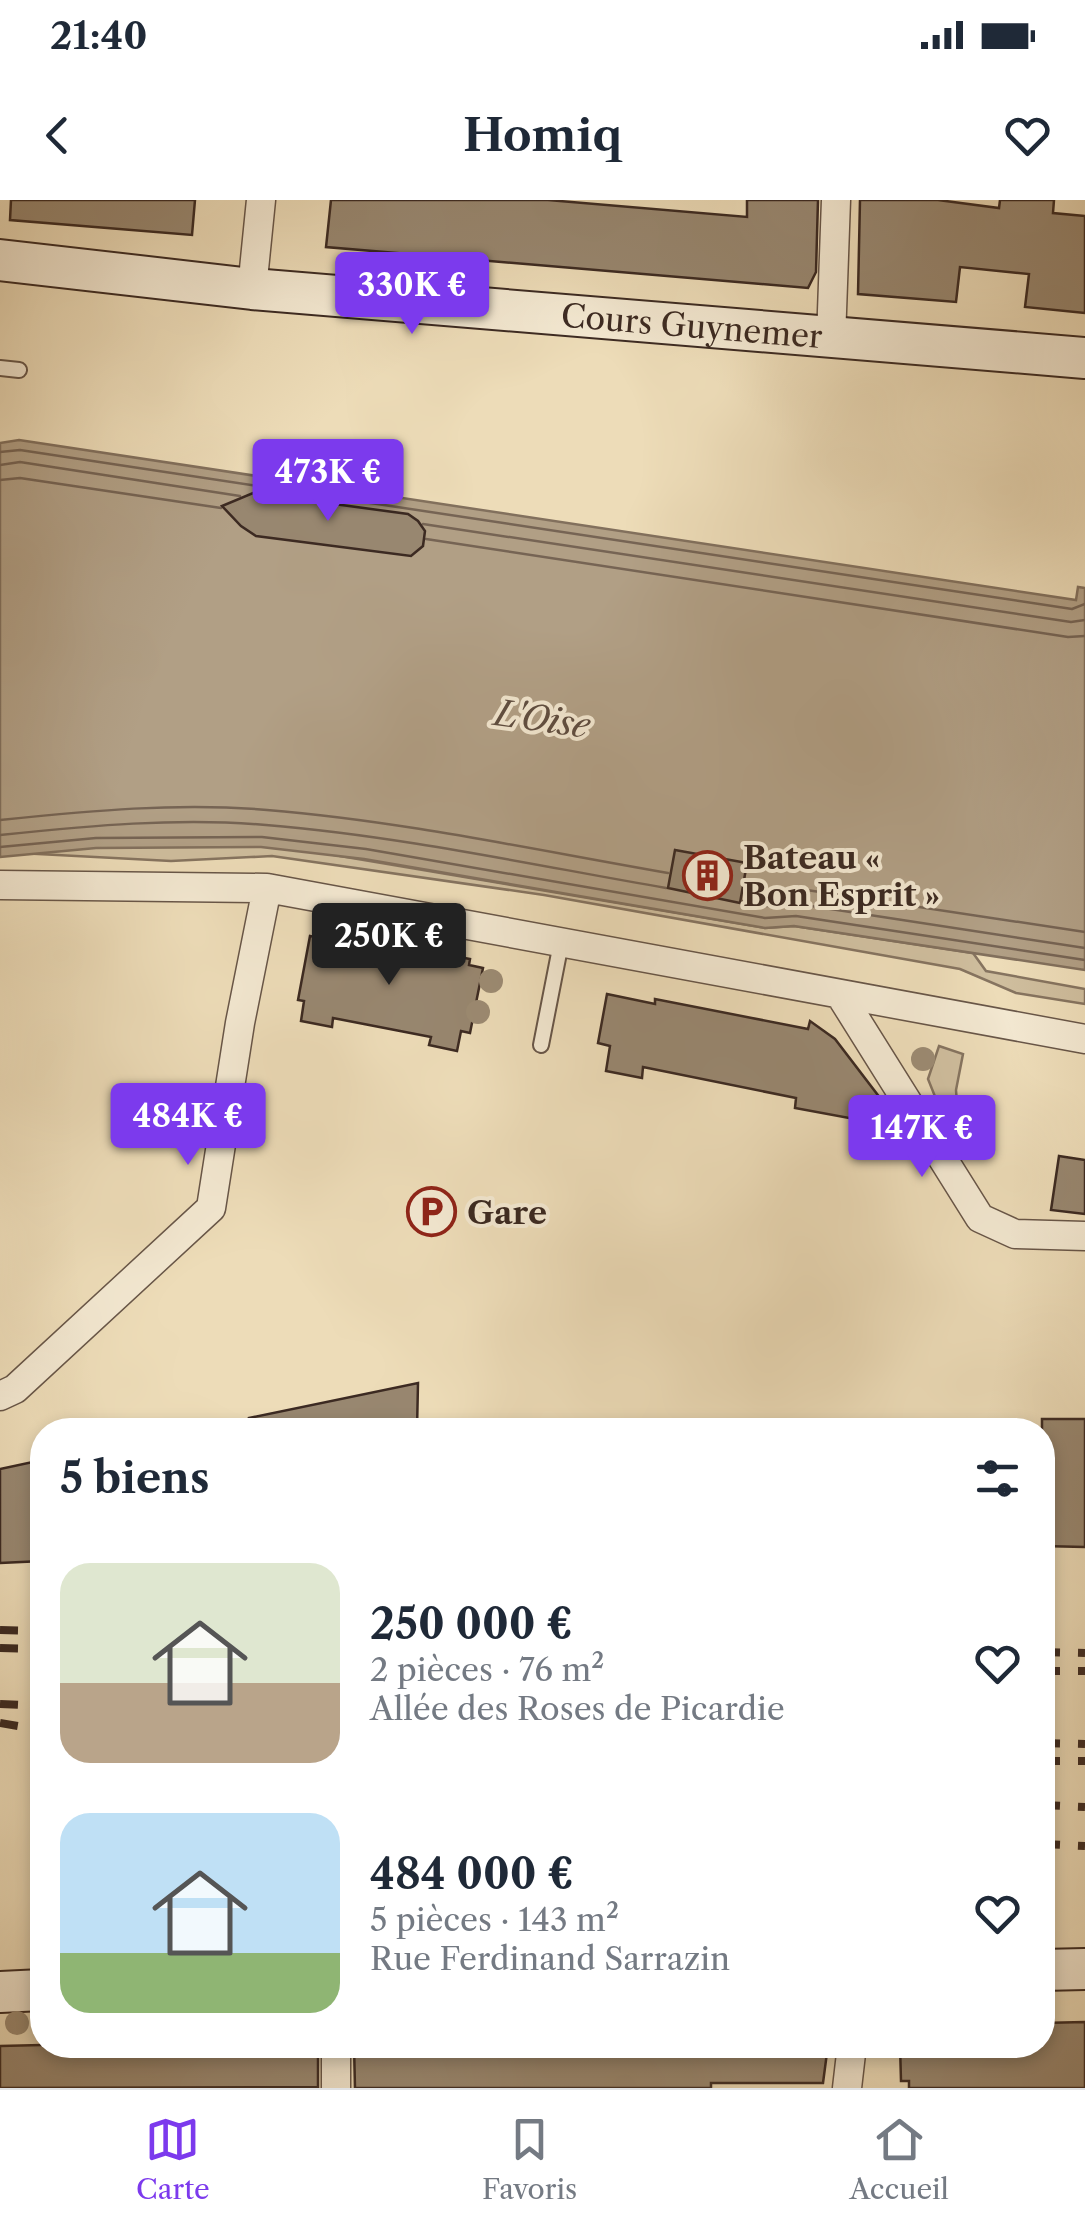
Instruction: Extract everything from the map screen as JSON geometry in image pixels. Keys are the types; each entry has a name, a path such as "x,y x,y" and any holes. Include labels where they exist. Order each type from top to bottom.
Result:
{"main road":[{"name":"Cours Guynemer","path":"0,260 252,288 1085,358"},
{"path":"1055,1970 1085,1969"},
{"path":"0,1992 30,1991"}],"street":[{"path":"252,288 261,200"},
{"path":"830,338 836,200"},
{"path":"0,885 267,888 1085,1039"},
{"path":"0,1396 15,1389 211,1208 240,1023 267,888"},
{"path":"841,996 980,1218 1016,1234 1085,1236"},
{"path":"336,2058 336,2088"},
{"path":"847,2088 850,2058"}],"lane":[{"path":"0,368 19,370"},
{"path":"542,1044 561,943"}],"shaded area":[{"path":"204,833 765,928 794,926 973,953 986,971 1085,989 1085,1004 1016,993 960,969 544,895 272,856 171,861 0,852 0,847"},
{"path":"939,1046 963,1054 956,1090 959,1130 952,1139 928,1079"}],"water":[{"name":"L'Oise","path":"19,440 1076,600 1078,587 1085,588 1085,970 794,926 765,928 364,859 261,847 96,848 0,857 0,443"}],"building":[{"path":"11,200 195,200 192,235 10,220"},
{"path":"331,200 548,200 747,217 747,200 818,200 816,272 808,288 326,247"},
{"path":"860,200 938,200 999,208 1000,200 1054,200 1053,213 1085,216 1085,313 1025,307 1029,274 960,267 956,302 858,294"},
{"path":"253,493 408,514 425,531 423,546 411,556 256,536 222,506"},
{"name":"Bateau « Bon Esprit »","path":"675,850 747,863 740,903 668,888"},
{"path":"326,932 470,959 469,965 483,968 470,1033 461,1031 457,1051 429,1045 431,1037 333,1018 332,1027 301,1021 304,1001 298,1000 310,936 325,939"},
{"path":"607,994 655,1004 655,999 808,1029 810,1021 835,1039 903,1128 795,1108 796,1098 643,1067 642,1078 606,1071 610,1046 598,1043"},
{"path":"1059,1156 1085,1160 1085,1214 1051,1210"},
{"path":"418,1383 417,1418 249,1418"},
{"path":"1055,1419 1085,1419 1085,1547 1055,1546"},
{"path":"30,1463 30,1562 0,1563 0,1469"},
{"path":"1085,2022 1085,2088 909,2088 909,2081 901,2081 900,2058 1055,2058 1055,2023"},
{"path":"30,2045 30,2058 318,2058 318,2087 0,2088 0,2046"},
{"path":"354,2058 826,2058 823,2083 711,2083 711,2088 355,2088"}],"railway":[{"path":"0,1630 30,1631"},
{"path":"0,1648 30,1649"},
{"path":"1055,1652 1085,1653"},
{"path":"1055,1671 1085,1671"},
{"path":"0,1704 30,1705"},
{"path":"0,1723 30,1728"},
{"path":"1055,1743 1085,1744"},
{"path":"1055,1761 1085,1761"},
{"path":"1055,1806 1085,1807"},
{"path":"1055,1845 1085,1846"}],"place":[{"name":"Bateau « Bon Esprit »","path":"708,875"},
{"name":"Gare","path":"432,1212"}]}
